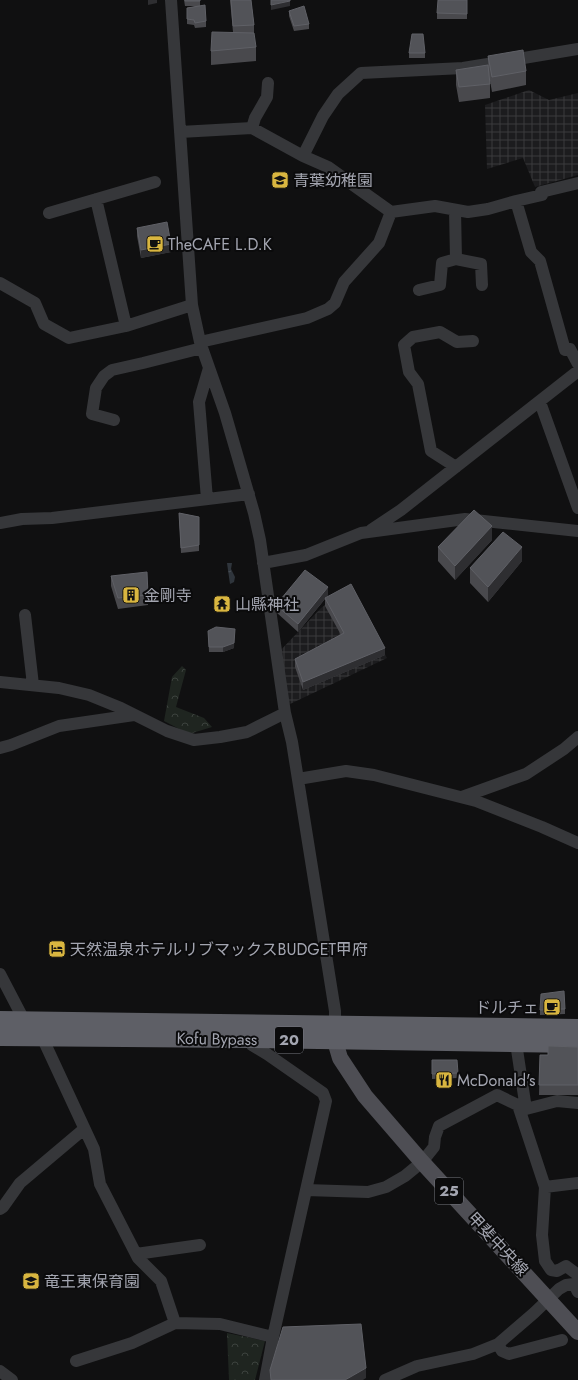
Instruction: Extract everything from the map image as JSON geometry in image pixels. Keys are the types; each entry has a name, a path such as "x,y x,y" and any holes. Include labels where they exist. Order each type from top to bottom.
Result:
{"highway":[{"name":"Kofu Bypass","path":"0,1020 335,1033 516,1043 578,1044"},
{"name":"Kofu Bypass","path":"0,1036 250,1039 335,1033 578,1028"}],"main road":[{"name":"甲斐中央線","path":"335,1033 340,1058 365,1096 422,1162 578,1332"}],"street":[{"path":"171,0 192,305 201,345 225,412 249,494 260,540 285,713 292,742 335,1011 335,1033"},
{"path":"303,156 322,116 338,94 360,73 463,68 578,50"},
{"path":"252,128 255,118 267,97 268,83"},
{"path":"180,132 252,128 303,156 328,167 391,212 435,206 468,212 488,209 542,195 541,192 578,183"},
{"path":"49,213 155,182"},
{"path":"96,199 126,326"},
{"path":"516,201 531,252 540,260 565,350 570,349 578,364"},
{"path":"456,210 456,259"},
{"path":"114,420 92,414 96,388 104,376 112,370 143,363 201,345 307,318 328,309 335,303 344,282 379,243 391,212"},
{"path":"419,290 440,285 442,263 456,259 481,264 482,285"},
{"path":"0,283 35,303 44,324 69,338 126,326 192,305"},
{"path":"456,467 431,451 418,384 409,372 404,345 413,337 440,332 457,342 473,341"},
{"path":"207,499 199,402 209,368"},
{"path":"369,532 401,510 578,371"},
{"path":"540,402 578,508"},
{"path":"0,523 22,519 52,518 249,494"},
{"path":"264,563 306,556 361,533 465,519 578,531"},
{"path":"25,615 33,685"},
{"path":"0,682 59,688 89,695 134,714 167,731 194,740 247,732 285,713"},
{"path":"0,748 59,726 134,714"},
{"path":"462,797 526,774 564,749 578,737"},
{"path":"298,779 346,771 374,775 476,801 528,821 578,843"},
{"path":"0,974 24,1020"},
{"path":"42,1037 94,1149 100,1184 138,1258 161,1281 175,1323"},
{"path":"250,1039 252,1045 278,1061 323,1093 326,1101 273,1337 265,1380"},
{"path":"385,1380 417,1366 473,1354 498,1344 559,1289 577,1282 566,1266 558,1271 551,1270 546,1261 542,1235 545,1187 522,1107 516,1043"},
{"path":"306,1190 368,1192 386,1187 405,1176 422,1162 434,1147 435,1137 439,1126 497,1095 522,1107 557,1101 578,1103"},
{"path":"0,1209 20,1183 84,1129"},
{"path":"545,1187 578,1183"},
{"path":"136,1254 200,1245"},
{"path":"76,1361 132,1343 175,1323 220,1324 273,1337"},
{"path":"498,1344 502,1351 509,1354 562,1340"},
{"path":"0,1371 12,1380"}],"shaded area":[{"path":"529,90 549,100 578,93 578,175 535,187 523,158 487,169 485,105"},
{"path":"349,587 387,658 288,705 277,654 321,608"}],"green space":[{"path":"182,666 186,670 176,707 204,718 212,727 189,734 164,721 172,677"},
{"path":"227,1333 265,1341 255,1380 229,1380"}],"water":[{"path":"227,563 232,563 231,569 235,577 234,582 230,584"}],"building":[{"path":"200,0 200,1 185,1"},
{"path":"231,0 251,0 254,25 233,26"},
{"path":"271,0 290,0 290,1 271,5"},
{"path":"438,0 467,0 467,14 437,13"},
{"path":"205,5 206,21 195,23 194,20 187,19 187,8"},
{"path":"304,6 309,24 294,26 289,11"},
{"path":"212,32 254,33 256,47 211,51"},
{"path":"412,34 423,34 425,53 409,53"},
{"path":"523,50 526,71 492,77 488,56"},
{"path":"488,65 490,84 459,87 456,70"},
{"path":"167,222 171,244 141,250 137,228"},
{"path":"474,510 492,526 455,566 438,547"},
{"path":"179,513 199,517 199,545 181,548"},
{"path":"503,532 522,547 488,587 470,568"},
{"path":"305,570 328,587 298,624 276,605"},
{"path":"147,572 148,595 118,598 111,576"},
{"path":"351,584 385,648 303,682 295,659 344,633 325,598"},
{"path":"216,627 235,629 234,643 223,647 209,647 208,631"},
{"name":"ドルチェ","path":"564,991 565,1009 540,1010 541,994"},
{"path":"548,1046 578,1047 578,1085 539,1085 540,1055 548,1055"},
{"path":"432,1060 457,1060 458,1073 432,1074"},
{"path":"361,1324 366,1368 345,1380 271,1380 270,1370 283,1327"}],"place":[{"name":"青葉幼稚園","path":"280,180"},
{"name":"TheCAFE L.D.K","path":"155,244"},
{"name":"金剛寺","path":"131,595"},
{"name":"山縣神社","path":"222,604"},
{"name":"天然温泉ホテルリブマックスBUDGET甲府","path":"57,949"},
{"name":"ドルチェ","path":"552,1007"},
{"name":"McDonald's","path":"444,1080"},
{"name":"竜王東保育園","path":"31,1281"}]}
